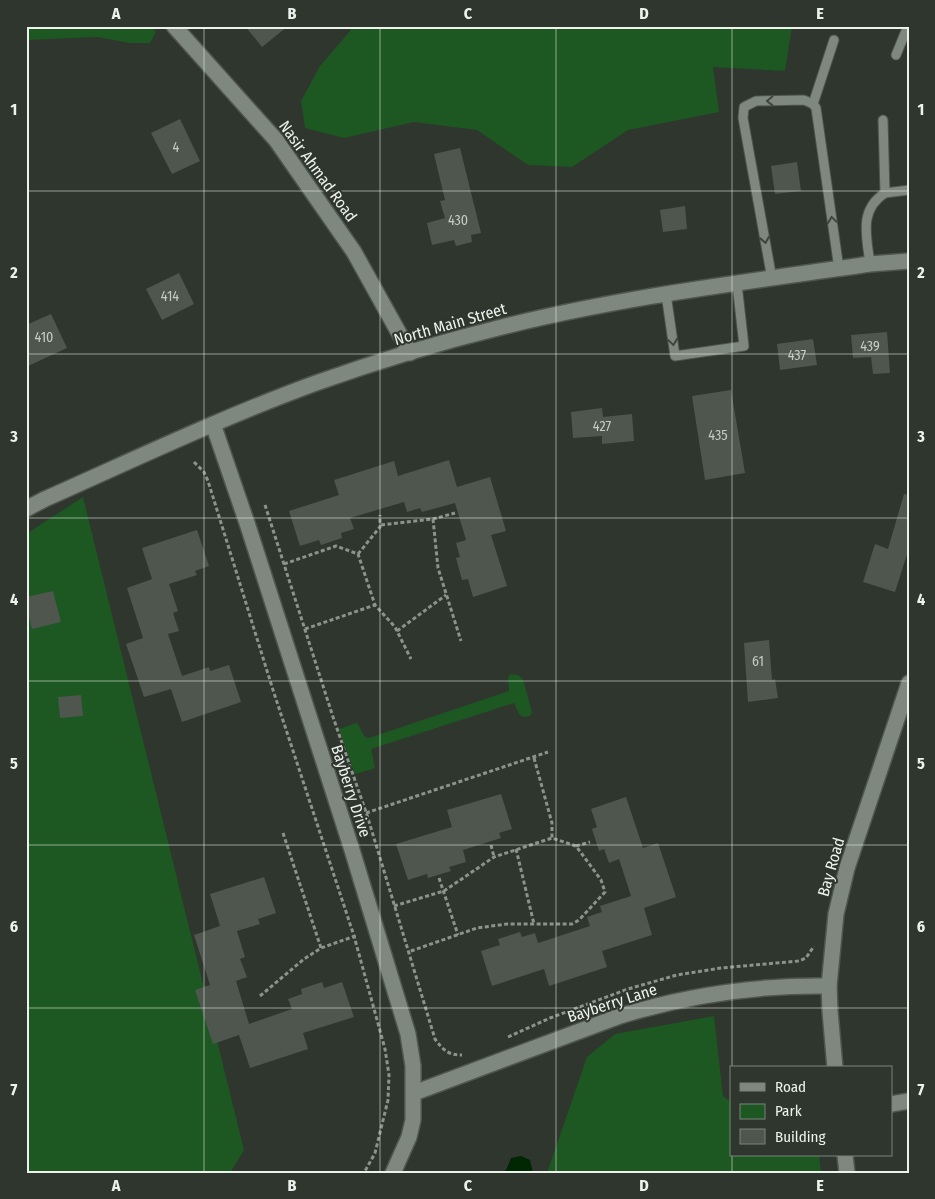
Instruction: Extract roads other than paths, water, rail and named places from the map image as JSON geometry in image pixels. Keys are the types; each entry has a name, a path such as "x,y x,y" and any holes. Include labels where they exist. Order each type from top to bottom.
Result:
{"street":[{"name":"Nasir Ahmad Road","path":"174,26 276,140 354,252 410,353"},
{"name":"North Main Street","path":"26,509 213,424 316,383 497,328 561,313 666,294 909,260"},
{"name":"Bayberry Drive","path":"213,424 342,817 402,1013 411,1053 414,1093 413,1120 409,1137 393,1173"},
{"name":"Bay Road","path":"835,1066 829,986 836,914 847,868 909,683"},
{"name":"Bayberry Lane","path":"414,1093 620,1016 654,1006 742,989 829,986"},
{"path":"892,1104 909,1101"},
{"path":"845,1156 847,1173"}],"lane":[{"path":"896,55 908,26"},
{"path":"813,104 834,40"},
{"path":"772,279 743,111 744,106 756,101 804,100 813,104 818,113 839,269"},
{"path":"883,120 885,193"},
{"path":"870,264 866,222 867,215 874,201 885,193 909,190"},
{"path":"666,294 675,356 744,346 737,284"}]}
